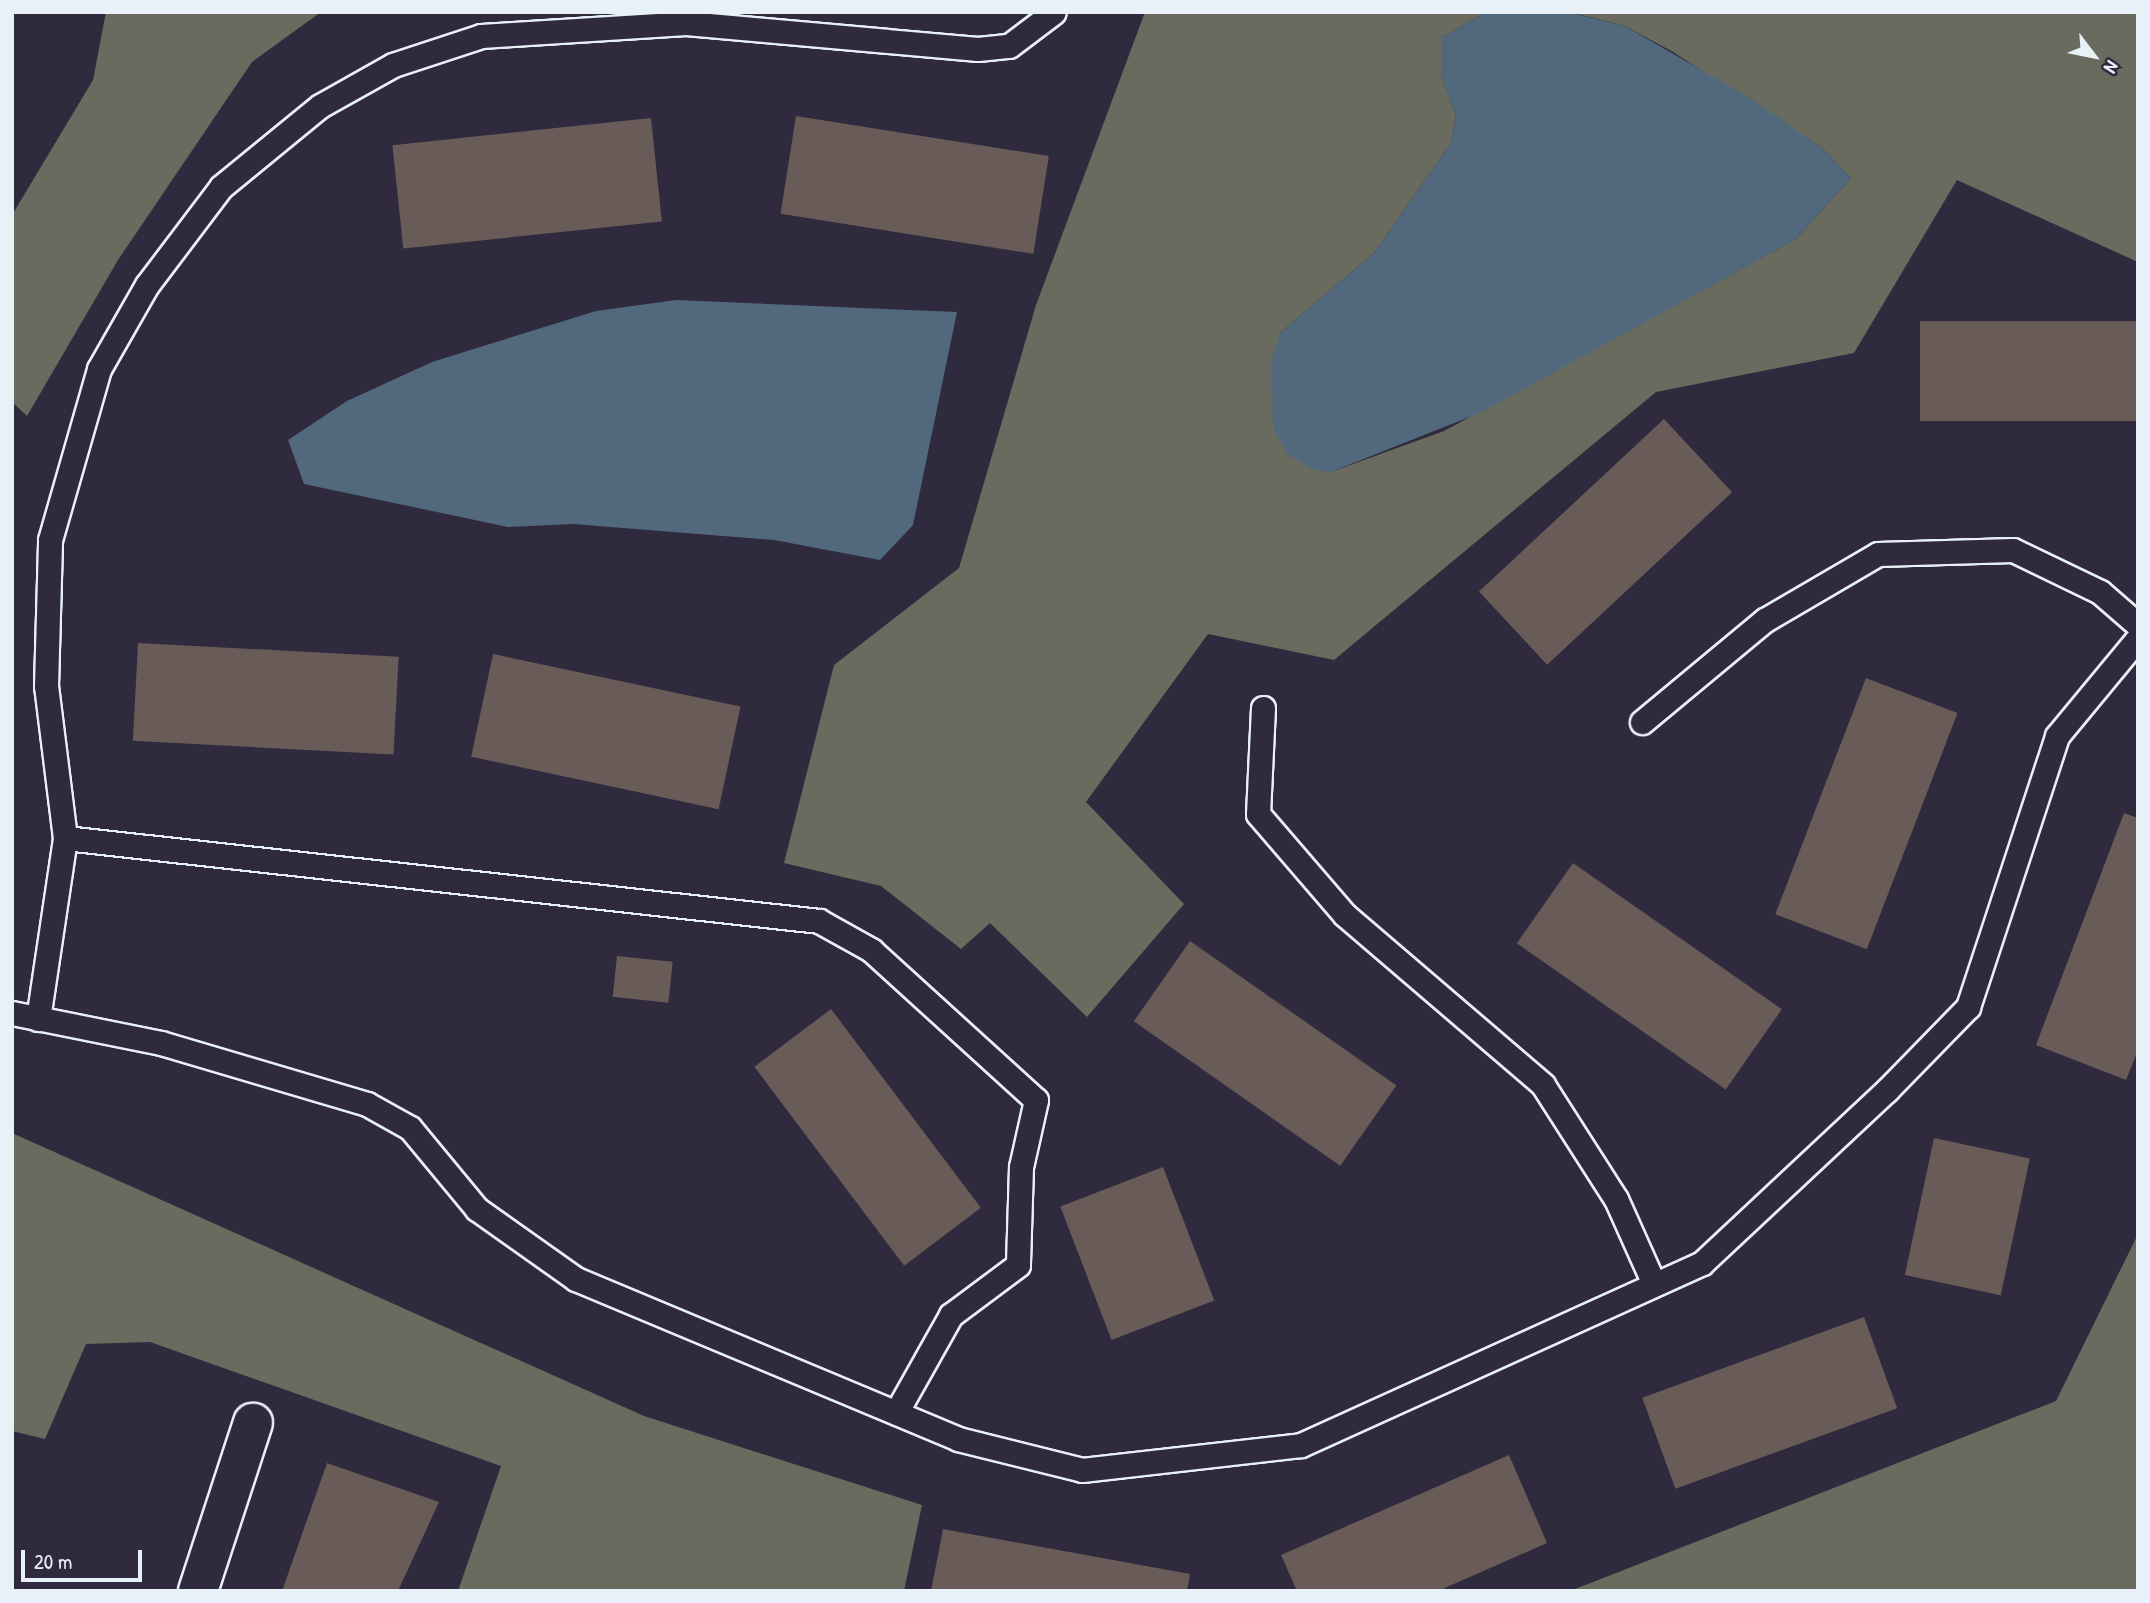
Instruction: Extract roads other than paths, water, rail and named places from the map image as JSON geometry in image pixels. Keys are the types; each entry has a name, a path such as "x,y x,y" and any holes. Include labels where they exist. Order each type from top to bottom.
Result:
{"street":[{"path":"198,1591 253,1423"}],"lane":[{"path":"38,1019 65,838 46,686 50,540 99,369 147,285 221,187 320,106 393,65 481,36 693,18 978,49 1009,46 1033,34 1054,12"},
{"path":"1642,722 1765,620 1878,554 2013,550 2100,593 2138,625"},
{"path":"12,1013 161,1043 367,1104 410,1128 477,1209 576,1279 958,1439 1082,1470 1301,1444 1702,1263 1968,1007 2057,736 2138,638"},
{"path":"1264,708 1258,814 1345,915 1543,1085 1616,1199 1654,1284"},
{"path":"65,838 819,921 871,950 1036,1100 1021,1167 1018,1265 951,1315 896,1413"}],"water":[{"path":"1486,12 1568,12 1625,26 1750,98 1821,147 1851,178 1796,239 1482,412 1331,472 1312,469 1287,454 1273,428 1271,362 1280,333 1374,253 1451,143 1456,115 1441,76 1441,38"},
{"path":"676,300 957,312 913,525 880,560 774,540 573,524 508,527 304,484 288,440 347,401 432,362 596,311"}]}
